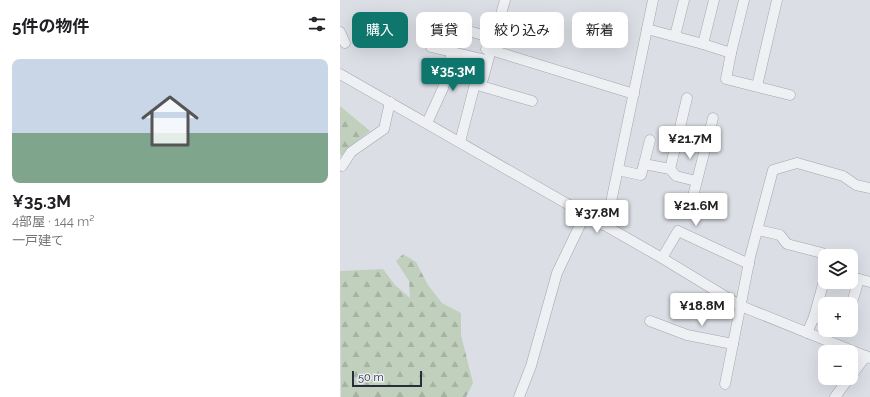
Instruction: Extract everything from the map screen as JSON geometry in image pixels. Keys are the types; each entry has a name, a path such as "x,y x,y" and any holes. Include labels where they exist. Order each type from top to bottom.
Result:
{"street":[{"path":"502,12 505,0"},
{"path":"603,225 609,212 653,0"},
{"path":"675,36 684,0"},
{"path":"703,44 714,0"},
{"path":"744,0 726,79 790,95"},
{"path":"757,86 777,0"},
{"path":"647,29 731,53"},
{"path":"340,32 345,43"},
{"path":"472,32 480,34"},
{"path":"435,48 482,59"},
{"path":"460,142 485,48 634,94"},
{"path":"491,50 481,86 532,101"},
{"path":"427,123 443,88 452,52"},
{"path":"340,74 662,258 742,306 868,357 858,368"},
{"path":"670,169 687,98"},
{"path":"342,166 350,152 384,129 390,102"},
{"path":"690,208 713,118"},
{"path":"679,130 708,138"},
{"path":"618,170 641,175 650,140"},
{"path":"725,384 742,306 749,264 773,170 797,163 843,176 856,185 870,188"},
{"path":"644,164 670,169 676,176 696,181"},
{"path":"519,397 531,366 557,272 586,215"},
{"path":"758,230 780,235 787,244 818,252"},
{"path":"662,258 678,231 749,264"},
{"path":"858,279 870,282"},
{"path":"807,333 814,317 822,289"},
{"path":"814,317 818,318"},
{"path":"650,321 687,335 733,344"},
{"path":"836,397 835,396 844,385"}],"green space":[{"path":"340,106 370,131 353,144 342,157 340,153"},
{"path":"403,254 416,262 428,285 442,303 461,313 461,335 473,383 466,397 341,397 340,271 383,269 395,285 410,298 409,281 396,261"}]}
